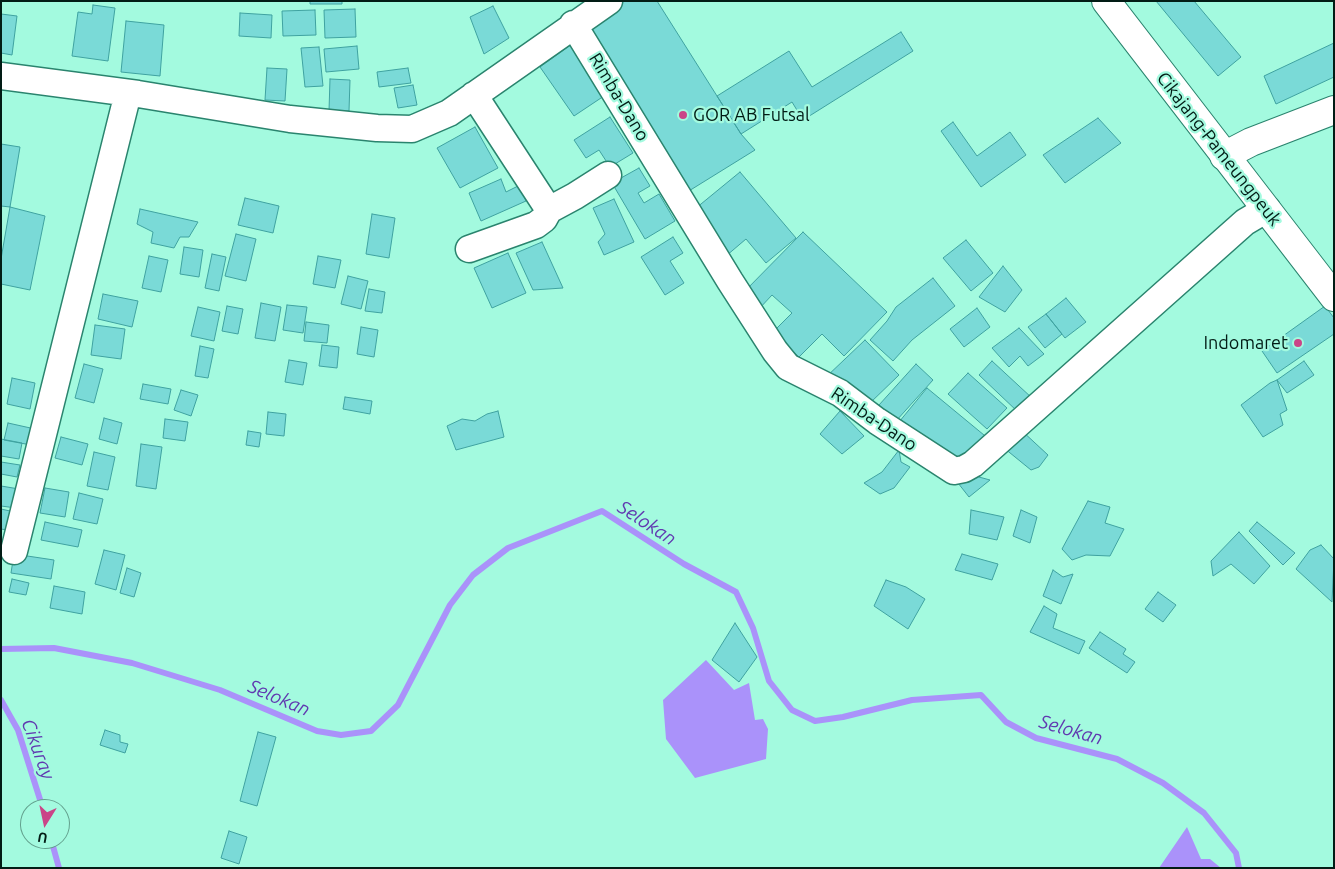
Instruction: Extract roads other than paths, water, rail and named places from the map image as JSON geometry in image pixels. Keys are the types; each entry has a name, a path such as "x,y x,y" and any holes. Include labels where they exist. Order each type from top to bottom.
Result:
{"main road":[{"name":"Cikajang-Pameungpeuk","path":"1106,1 1334,296"},
{"path":"1224,156 1251,142 1334,110"}],"street":[{"path":"1,76 128,93 290,119 377,128 412,129 449,113 573,24 609,1"},
{"name":"Rimba-Dano","path":"573,24 730,281 775,351 788,367 840,393 877,422 954,471 964,469 973,464 1246,222 1267,210"},
{"path":"14,551 128,93"},
{"path":"474,95 548,210"},
{"path":"469,249 536,225 544,219 548,210 608,176"}],"waterway":[{"name":"Selokan","path":"1,649 54,648 132,663 220,690 317,731 341,735 371,731 398,705 450,605 473,575 508,548 602,511 684,564 736,592 753,628 769,681 792,710 815,721 843,717 912,700 981,695 1006,722 1036,738 1117,759 1163,783 1204,813 1236,853 1239,868"},
{"name":"Cikuray","path":"1,700 18,730 40,799"},
{"name":"Cikuray","path":"54,849 59,868"}],"place":[{"name":"GOR AB Futsal","path":"683,115"},
{"name":"Indomaret","path":"1298,343"}]}
